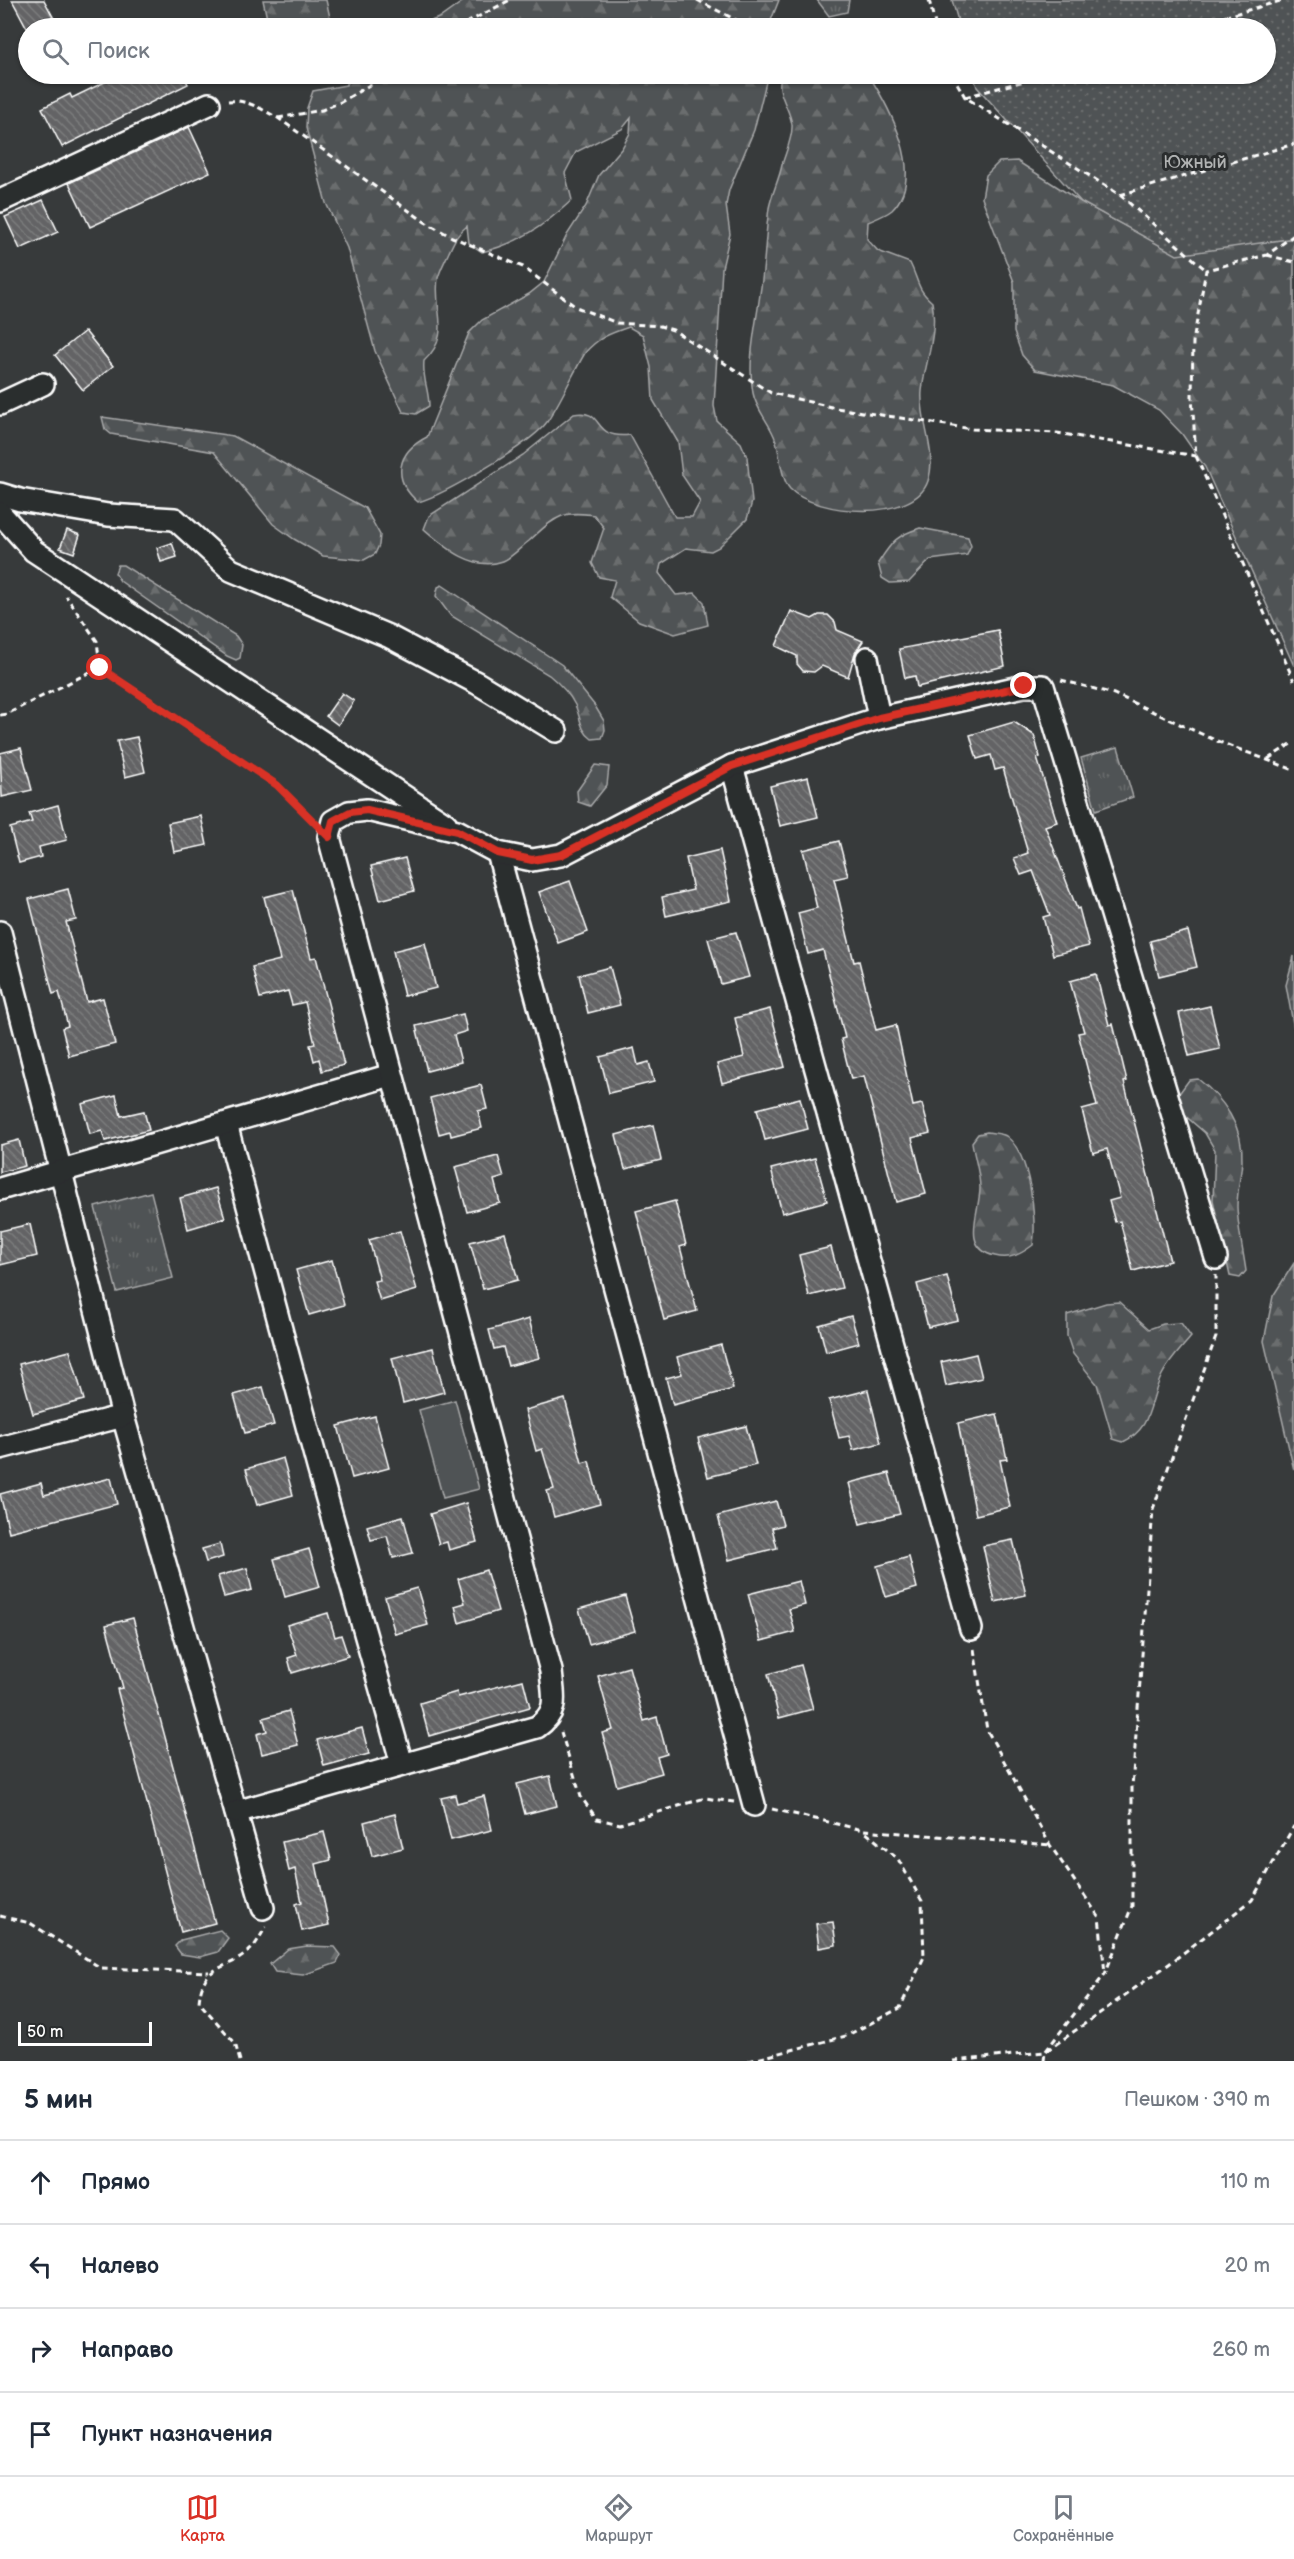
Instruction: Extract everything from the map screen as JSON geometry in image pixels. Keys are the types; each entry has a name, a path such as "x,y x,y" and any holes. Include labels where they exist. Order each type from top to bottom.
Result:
{"street":[{"path":"0,201 209,104"},
{"path":"0,404 43,384"},
{"path":"0,494 20,500 108,515 175,519 231,570 388,636 477,683 556,731"},
{"path":"0,513 34,550 457,831 498,853 532,860 561,855 732,766 879,718 1024,686 1043,686 1216,1258"},
{"path":"867,657 879,718"},
{"path":"732,766 970,1629"},
{"path":"236,1812 537,1727 549,1719 554,1705 551,1671 329,837 333,821 350,812 367,810 457,831"},
{"path":"498,853 754,1805"},
{"path":"0,932 123,1416 263,1908"},
{"path":"0,1189 62,1173 391,1075"},
{"path":"226,1124 318,1467 402,1764"},
{"path":"0,1448 123,1416"}],"path":[{"path":"476,18 510,0"},
{"path":"697,0 732,18"},
{"path":"929,0 934,18"},
{"path":"1220,18 1284,0"},
{"path":"278,118 322,110 370,84"},
{"path":"958,84 965,97 1120,195 1206,270"},
{"path":"965,97 1013,84"},
{"path":"209,104 238,100 252,103 278,118 425,222 452,237 523,267 576,307 616,323 660,326 673,330 771,393 836,408 972,429 1057,433 1196,456"},
{"path":"1120,195 1294,144"},
{"path":"1206,270 1267,255 1294,235"},
{"path":"1267,255 1294,262"},
{"path":"1206,270 1193,342 1192,397 1196,456 1294,681"},
{"path":"66,596 98,641 100,668"},
{"path":"0,715 7,714 100,668"},
{"path":"100,668 277,785 329,837"},
{"path":"1043,686 1061,680 1114,694 1217,741 1294,770"},
{"path":"1268,759 1294,742"},
{"path":"1044,2061 1046,2052 1106,1974 1132,1906 1132,1787 1154,1509 1216,1337 1216,1258"},
{"path":"970,1629 987,1730 1050,1845 1099,1917 1106,1974"},
{"path":"549,1719 562,1733 581,1797 597,1819 620,1824 705,1798 754,1805 863,1830 1050,1845"},
{"path":"953,2061 1046,2052 1169,1964 1252,1900 1294,1826"},
{"path":"749,2061 846,2036 900,2008 924,1957 921,1901 898,1859 863,1830"},
{"path":"240,2061 235,2043 199,2002 200,1985 209,1972 249,1951 267,1925 263,1908"},
{"path":"0,1916 30,1923 101,1968 209,1972"}],"green space":[{"path":"263,0 326,0 330,18 267,18"},
{"path":"465,0 779,0 772,18 439,18"},
{"path":"817,0 849,0 847,12 829,16"},
{"name":"Южный","path":"952,0 1294,0 1294,238 1177,255 1081,202 976,84 1276,84 1276,18 957,18"},
{"path":"766,84 754,130 729,190 726,205 730,234 722,268 714,406 717,421 741,443 747,457 752,502 747,519 719,547 711,551 686,548 661,564 659,573 676,595 695,593 704,602 708,625 675,634 639,621 610,597 615,580 599,577 592,563 604,528 594,515 574,514 557,518 509,557 492,564 460,556 424,529 429,516 523,455 574,414 584,413 591,415 609,433 630,435 675,517 692,517 700,502 682,475 678,442 653,400 651,367 643,335 629,327 594,343 585,353 547,422 524,443 486,468 447,490 418,502 409,493 401,475 401,467 409,450 427,437 469,333 482,320 529,294 544,282 567,235 586,206 599,175 622,148 630,133 631,118 622,129 576,152 565,173 572,200 552,218 519,239 482,252 469,243 467,226 458,235 438,278 440,332 433,351 424,361 429,406 416,414 403,412 375,351 347,248 326,203 306,128 307,108 313,91 346,85"},
{"path":"780,84 874,84 886,104 901,141 906,179 902,195 892,210 868,222 867,239 878,251 910,263 920,288 932,302 932,336 922,391 923,414 930,447 930,470 928,481 919,494 904,504 863,511 841,509 820,505 803,498 790,489 783,473 774,435 753,393 751,368 754,331 769,208 792,130 791,118"},
{"path":"1017,161 1081,202 1177,254 1294,238 1294,666 1205,467 1182,434 1159,410 1113,385 1035,370 1022,355 1014,332 1014,282 982,198 986,175 999,162"},
{"path":"102,417 233,436 365,508 380,535 375,554 364,560 323,556 273,524 214,452 111,434 105,429"},
{"path":"920,528 968,537 971,546 967,555 930,560 909,582 890,583 882,578 878,563 887,550 899,537"},
{"path":"118,565 123,565 236,636 242,645 240,658 236,660 227,656 120,581 115,573"},
{"path":"442,585 562,665 595,706 604,721 605,730 602,738 592,739 588,736 573,701 549,675 450,615 436,596 438,587"},
{"path":"1118,747 1133,797 1096,810 1081,758"},
{"path":"595,765 609,767 607,785 590,806 578,802 577,791"},
{"path":"1294,956 1294,1029 1286,985"},
{"path":"1198,1079 1216,1095 1230,1114 1236,1125 1242,1148 1237,1207 1246,1271 1240,1278 1230,1276 1213,1200 1215,1150 1205,1133 1182,1113 1178,1095 1189,1080"},
{"path":"987,1132 1004,1135 1014,1144 1021,1156 1030,1187 1034,1219 1033,1245 1011,1257 995,1256 984,1252 975,1237 974,1228 980,1188 972,1142 978,1134"},
{"path":"151,1192 173,1278 117,1292 95,1207"},
{"path":"1294,1263 1294,1470 1264,1341 1273,1296"},
{"path":"1119,1302 1149,1329 1163,1324 1181,1323 1191,1337 1162,1375 1149,1413 1140,1429 1123,1442 1113,1439 1097,1384 1073,1354 1067,1336 1067,1315 1106,1303"},
{"path":"455,1400 479,1489 443,1498 419,1410"},
{"path":"220,1930 228,1938 218,1952 200,1957 181,1954 175,1946 181,1940"},
{"path":"307,1946 335,1947 341,1955 337,1963 303,1975 275,1972 270,1964 288,1949"}],"building":[{"path":"12,0 44,0 54,18 22,18"},
{"path":"101,84 188,84 62,147 42,108 70,94 72,98"},
{"path":"189,127 210,172 90,227 69,183"},
{"path":"43,200 58,232 20,249 5,217"},
{"path":"85,331 113,366 83,390 55,355"},
{"path":"67,530 80,535 74,553 60,548"},
{"path":"172,543 177,557 161,562 157,548"},
{"path":"791,611 812,619 819,615 828,615 835,622 837,630 863,641 855,653 848,677 822,666 814,672 803,671 797,664 797,656 776,646"},
{"path":"998,630 1005,666 917,687 915,676 905,678 899,649"},
{"path":"342,693 354,701 338,725 326,716"},
{"path":"1014,722 1034,735 1040,757 1037,758 1057,822 1045,826 1077,909 1079,908 1089,946 1053,955 1043,917 1050,915 1033,871 1021,875 1014,858 1028,853 1003,768 995,770 991,755 977,759 970,735"},
{"path":"137,737 145,772 125,777 117,741"},
{"path":"21,748 32,790 2,797 0,753"},
{"path":"808,777 818,817 780,826 770,786"},
{"path":"58,805 67,840 39,847 41,857 19,863 10,828 32,822 29,813"},
{"path":"201,816 207,845 174,852 168,823"},
{"path":"839,841 848,876 834,879 854,962 859,961 876,1030 896,1025 913,1106 922,1104 930,1133 912,1138 926,1194 896,1202 864,1076 851,1079 841,1039 845,1038 823,950 808,954 798,913 817,908 803,850"},
{"path":"720,850 731,901 666,916 662,897 693,890 686,858"},
{"path":"405,858 414,891 380,900 371,866"},
{"path":"570,881 588,932 558,943 539,892"},
{"path":"68,889 76,920 66,922 87,1002 103,998 115,1044 69,1056 62,1028 68,1026 59,992 53,994 29,899"},
{"path":"293,890 311,958 316,957 344,1065 322,1071 319,1059 314,1061 310,1045 315,1044 305,1002 292,1005 288,991 260,998 252,967 280,960 264,897"},
{"path":"1188,931 1197,967 1159,976 1150,941"},
{"path":"736,932 749,977 721,984 708,939"},
{"path":"425,943 436,988 404,996 393,951"},
{"path":"610,967 620,1005 588,1013 579,975"},
{"path":"1096,974 1109,1025 1113,1024 1127,1081 1124,1082 1170,1261 1133,1271 1120,1221 1115,1222 1109,1201 1120,1198 1107,1149 1093,1153 1082,1110 1097,1106 1078,1033 1084,1032 1070,981"},
{"path":"1210,1006 1220,1049 1189,1056 1179,1013"},
{"path":"770,1009 785,1067 722,1083 717,1064 744,1057 735,1018"},
{"path":"463,1014 467,1031 454,1035 461,1062 427,1071 416,1026"},
{"path":"634,1048 638,1065 649,1062 654,1082 609,1093 600,1057"},
{"path":"481,1085 487,1109 478,1111 482,1128 451,1136 450,1131 439,1134 430,1098"},
{"path":"116,1095 121,1116 144,1111 149,1130 105,1141 102,1131 90,1134 82,1104"},
{"path":"800,1098 808,1129 765,1140 757,1109"},
{"path":"653,1125 661,1160 625,1169 616,1135"},
{"path":"19,1140 25,1166 0,1172 0,1145"},
{"path":"498,1156 504,1177 494,1180 500,1203 467,1212 455,1167"},
{"path":"815,1158 827,1201 782,1213 771,1169"},
{"path":"216,1188 225,1218 188,1229 180,1198"},
{"path":"675,1201 686,1245 680,1247 697,1311 664,1320 636,1211"},
{"path":"30,1224 37,1256 0,1265 0,1231"},
{"path":"400,1231 417,1290 380,1301 374,1281 380,1280 369,1240"},
{"path":"505,1233 518,1280 483,1289 470,1242"},
{"path":"831,1247 842,1288 809,1296 799,1255"},
{"path":"332,1260 344,1305 309,1315 296,1270"},
{"path":"947,1276 958,1320 928,1327 917,1284"},
{"path":"851,1316 859,1343 826,1352 819,1325"},
{"path":"529,1319 539,1358 508,1366 503,1347 494,1349 489,1330"},
{"path":"721,1345 733,1389 673,1405 666,1378 682,1374 677,1357"},
{"path":"433,1348 444,1392 403,1403 392,1358"},
{"path":"70,1351 84,1400 33,1414 19,1364"},
{"path":"976,1354 982,1378 946,1386 941,1362"},
{"path":"263,1387 274,1425 245,1433 234,1395"},
{"path":"868,1390 881,1443 853,1450 849,1436 839,1438 829,1400"},
{"path":"565,1399 582,1463 589,1461 600,1504 554,1517 547,1491 554,1489 542,1449 536,1451 525,1410"},
{"path":"997,1414 1007,1459 1000,1460 1010,1507 976,1515 958,1423"},
{"path":"375,1416 389,1468 352,1478 338,1426"},
{"path":"746,1426 756,1465 708,1477 698,1438"},
{"path":"283,1458 293,1495 257,1505 246,1469"},
{"path":"889,1473 900,1514 860,1524 849,1483"},
{"path":"111,1478 117,1504 9,1532 0,1494 41,1483 44,1495"},
{"path":"776,1501 783,1525 772,1528 777,1548 729,1560 718,1516"},
{"path":"466,1503 477,1542 449,1550 447,1542 439,1544 430,1514"},
{"path":"403,1516 413,1553 393,1558 387,1536 371,1540 367,1526"},
{"path":"1013,1540 1026,1595 995,1602 983,1546"},
{"path":"220,1544 223,1557 206,1562 202,1549"},
{"path":"309,1549 320,1587 285,1597 274,1559"},
{"path":"909,1557 917,1588 886,1597 877,1566"},
{"path":"247,1568 252,1590 224,1597 218,1576"},
{"path":"486,1570 498,1611 459,1623 455,1606 465,1603 458,1579"},
{"path":"799,1581 805,1605 789,1609 795,1632 761,1641 748,1594"},
{"path":"417,1588 428,1625 395,1634 385,1597"},
{"path":"625,1596 635,1631 589,1644 579,1609"},
{"path":"328,1613 335,1637 341,1635 348,1656 292,1673 288,1658 297,1655 287,1625"},
{"path":"133,1618 215,1923 181,1932 117,1689 123,1688 106,1625"},
{"path":"801,1665 813,1709 779,1718 768,1674"},
{"path":"629,1667 644,1721 657,1717 667,1754 657,1757 662,1773 617,1786 602,1733 613,1730 598,1676"},
{"path":"523,1680 530,1707 429,1736 420,1703 457,1692 458,1697"},
{"path":"289,1711 298,1745 262,1754 257,1734 267,1731 263,1718"},
{"path":"362,1728 369,1754 324,1766 317,1740"},
{"path":"550,1776 557,1806 525,1814 517,1784"},
{"path":"455,1795 457,1803 484,1796 492,1830 451,1840 441,1798"},
{"path":"395,1814 403,1848 372,1856 364,1822"},
{"path":"324,1832 331,1860 316,1864 329,1925 302,1931 296,1904 302,1902 295,1869 289,1871 282,1842"},
{"path":"833,1922 836,1945 819,1948 816,1924"}],"route":[{"path":"100,668 277,785 329,837 333,821 350,812 367,810 457,831 498,853 532,860 561,855 732,766 879,718 1024,686"}]}
